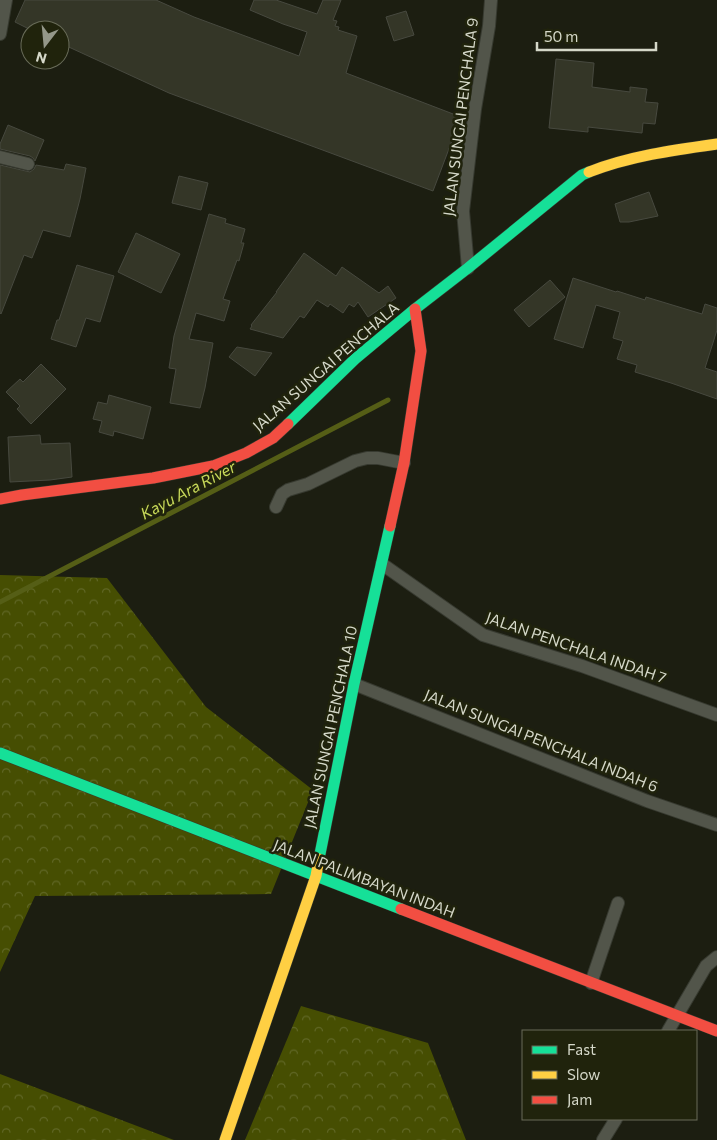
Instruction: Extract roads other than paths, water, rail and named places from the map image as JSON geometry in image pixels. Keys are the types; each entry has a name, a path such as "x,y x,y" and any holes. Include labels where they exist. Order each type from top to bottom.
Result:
{"street":[{"path":"0,34 6,0"},
{"name":"JALAN SUNGAI PENCHALA 9","path":"468,268 462,211 475,109 489,26 491,0"},
{"name":"JALAN SUNGAI PENCHALA","path":"0,499 153,478 212,466 246,453 273,438 355,359 582,175 599,167 634,157 717,144"},
{"path":"0,157 28,164"},
{"name":"JALAN SUNGAI PENCHALA 10","path":"226,1140 316,876 354,684 404,463 421,351 415,309"},
{"path":"276,506 282,494 288,490 308,484 355,461 373,458 404,463"},
{"name":"JALAN PENCHALA INDAH 7","path":"382,564 484,636 582,666 717,715"},
{"name":"JALAN SUNGAI PENCHALA INDAH 6","path":"354,684 646,800 717,824"},
{"name":"JALAN PALIMBAYAN INDAH","path":"0,753 591,983 717,1030"},
{"path":"591,983 618,903"},
{"path":"669,1030 706,966 717,958"},
{"path":"603,1140 615,1120"}],"waterway":[{"name":"Kayu Ara River","path":"0,602 388,400"}]}
